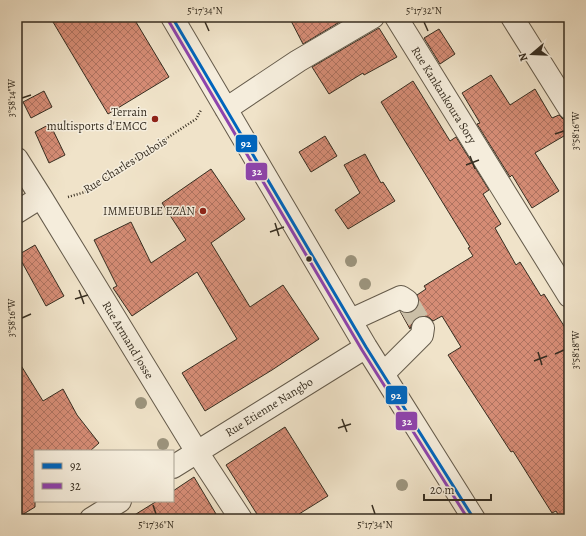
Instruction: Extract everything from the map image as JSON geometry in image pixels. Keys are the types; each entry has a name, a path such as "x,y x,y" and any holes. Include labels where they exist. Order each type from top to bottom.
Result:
{"street":[{"path":"172,17 366,347 474,519"},
{"path":"226,109 298,61 373,17"},
{"name":"Rue Kankankoura Sory","path":"396,17 569,296"},
{"path":"512,17 569,108"},
{"name":"Rue Armand Josse","path":"17,159 197,452 241,519"},
{"path":"17,212 41,197"},
{"path":"351,320 401,297 407,300"},
{"path":"383,374 422,335 423,328"},
{"name":"Rue Etienne Nangbo","path":"174,466 366,347"},
{"path":"91,519 118,502"}],"path":[{"name":"Rue Charles Dubois","path":"41,197 71,197 85,192 196,119 213,86"}],"building":[{"path":"50,17 133,17 169,77 108,114"},
{"path":"289,17 348,17 303,44"},
{"path":"379,28 397,57 364,75 363,73 329,94 312,67"},
{"path":"439,29 455,54 440,64 424,38"},
{"path":"491,75 510,105 535,89 552,118 559,115 563,119 568,120 569,123 569,133 535,153 559,191 532,208 512,175 510,177 477,124 480,123 462,93"},
{"path":"413,81 450,141 456,137 489,190 483,194 501,224 495,228 516,265 520,262 541,296 544,294 569,334 569,519 561,519 556,511 552,513 513,451 511,452 448,355 461,347 442,316 433,321 425,316 419,316 413,321 410,329 400,311 407,313 413,312 417,308 419,302 417,295 426,289 424,286 473,256 468,248 470,247 381,102"},
{"path":"44,91 52,107 31,118 23,102"},
{"path":"50,124 65,155 49,163 35,132"},
{"path":"325,136 337,156 311,172 299,152"},
{"path":"365,154 381,183 383,182 395,201 348,229 335,210 360,193 344,165"},
{"path":"211,169 245,219 211,243 250,307 283,285 319,339 205,411 182,373 237,339 197,272 132,316 113,288 117,286 94,240 131,222 151,263 186,240 162,203"},
{"path":"35,245 64,296 46,306 18,255"},
{"path":"17,359 43,401 63,389 77,415 99,443 91,450 34,450 35,507 17,518"},
{"path":"285,427 328,496 291,519 260,519 226,465"},
{"path":"194,477 219,519 128,519 155,502 174,502 174,490"}],"tunnel":[{"path":"407,301 423,328"}],"transit line":[{"name":"92","path":"172,17 366,347 474,519"},
{"name":"32","path":"168,20 362,350 468,519"}],"place":[{"name":"Terrain multisports d'EMCC","path":"155,119"},
{"name":"IMMEUBLE EZAN","path":"203,211"}]}
